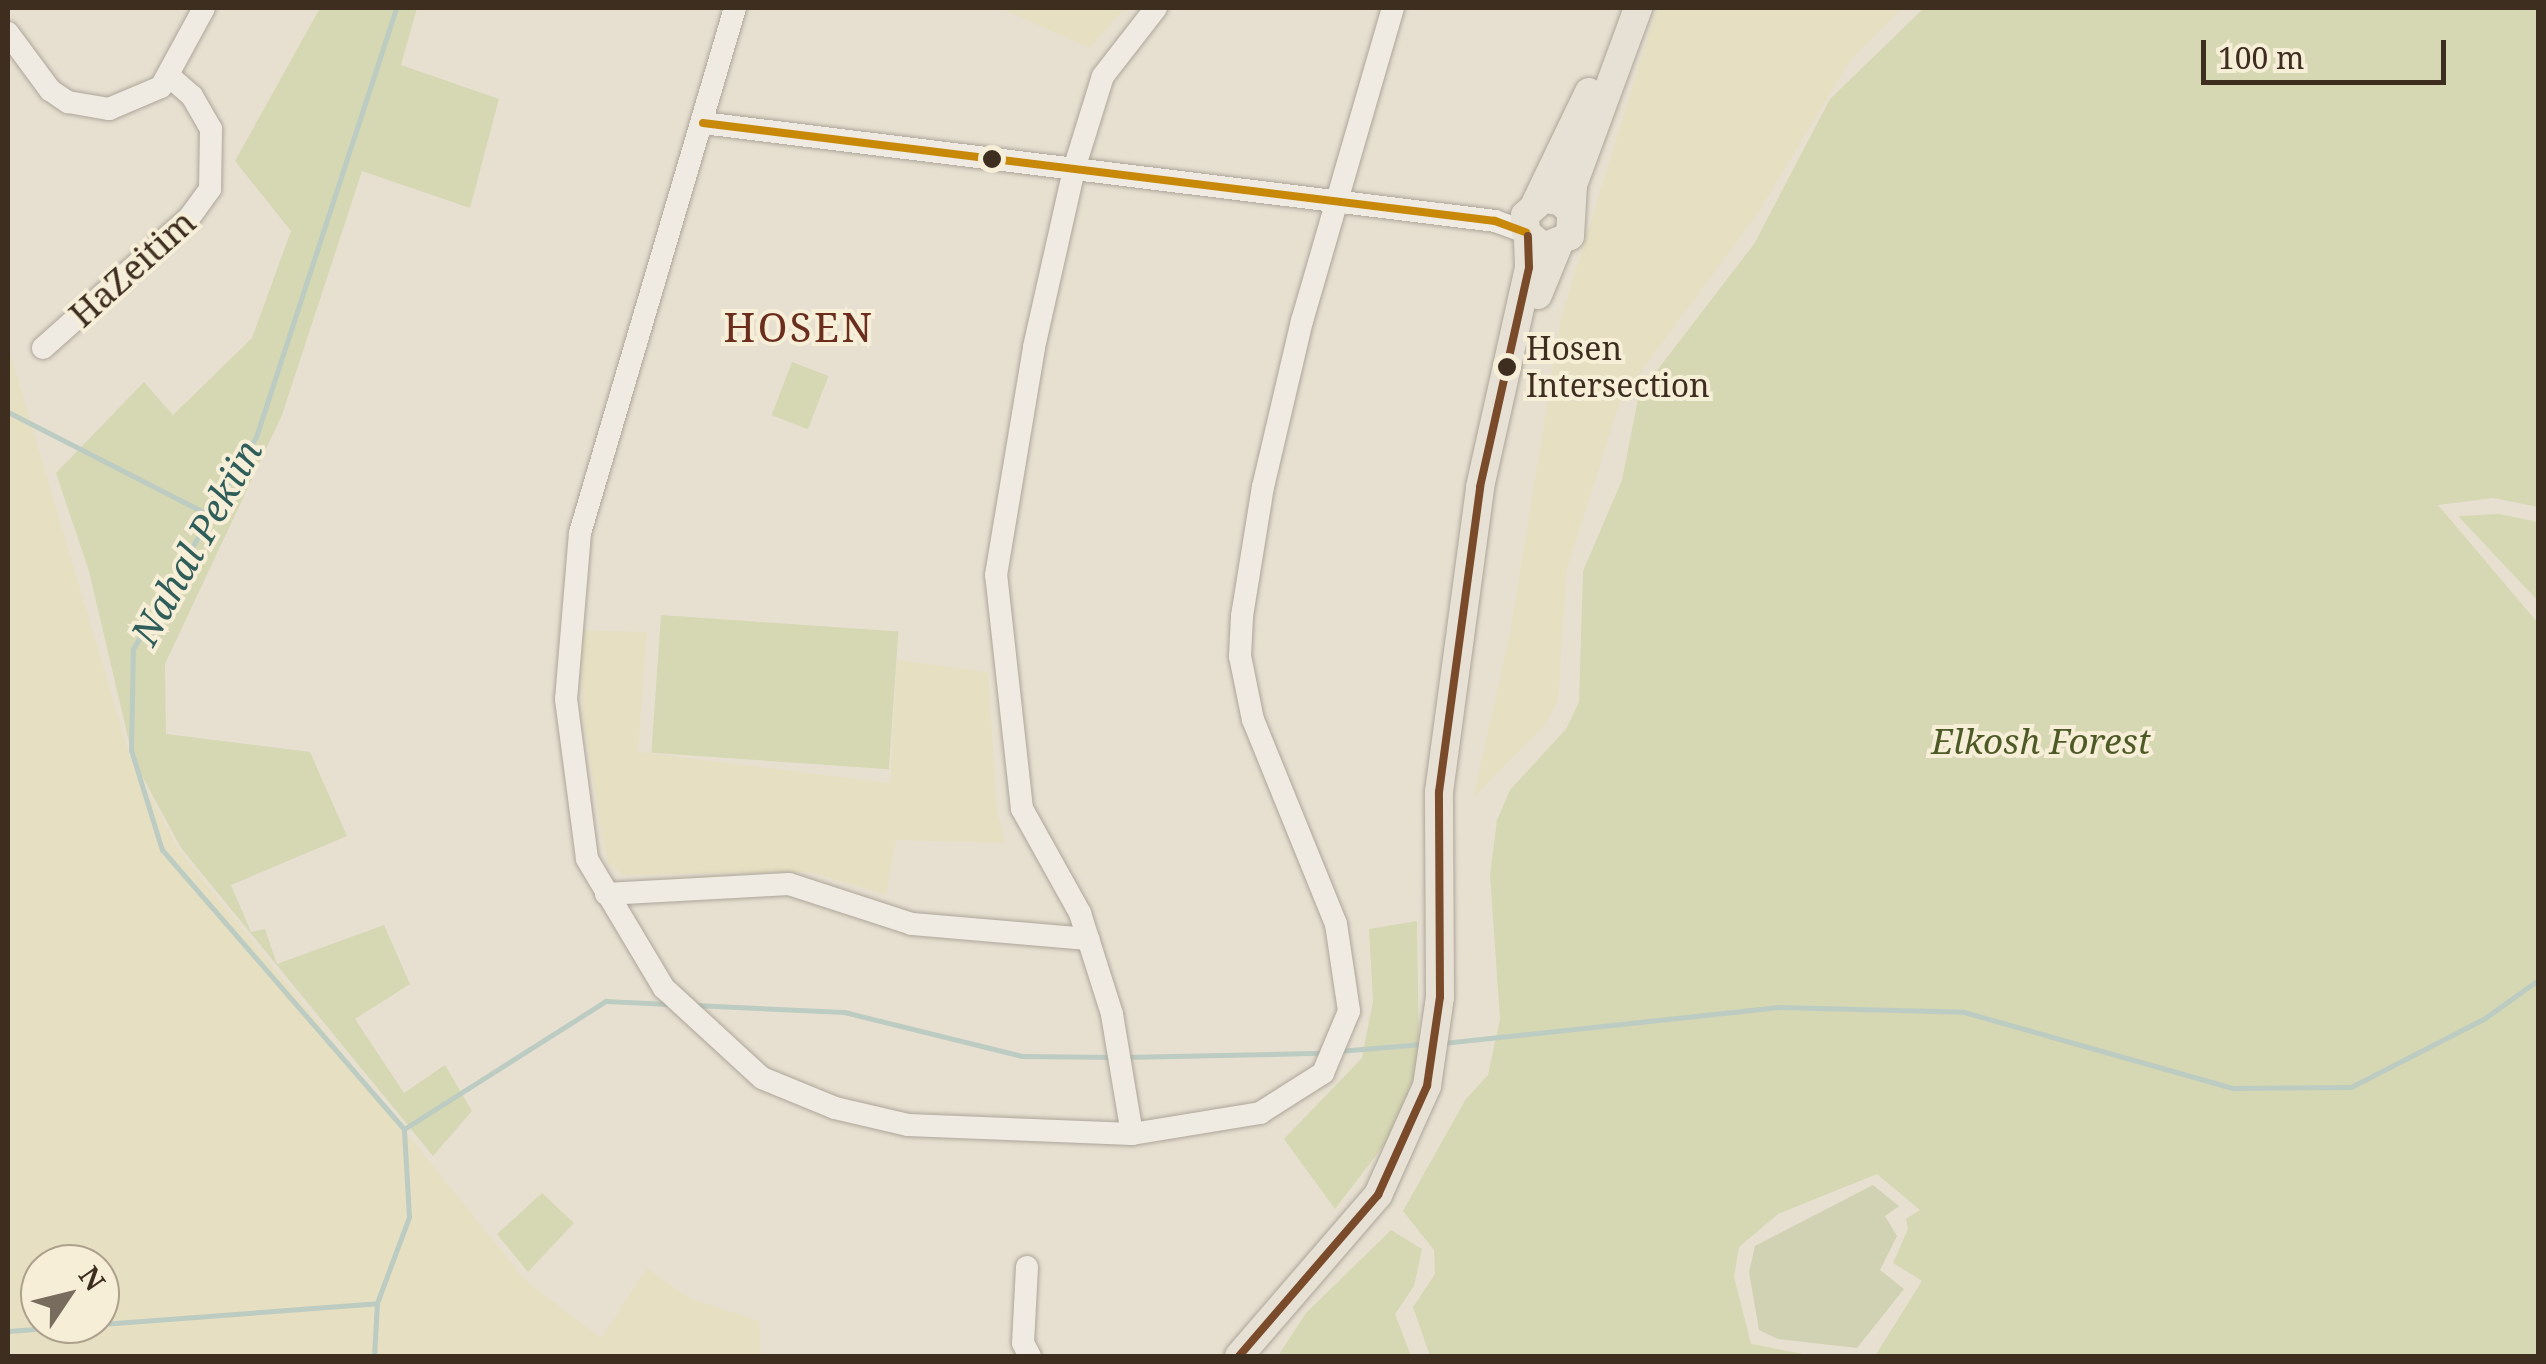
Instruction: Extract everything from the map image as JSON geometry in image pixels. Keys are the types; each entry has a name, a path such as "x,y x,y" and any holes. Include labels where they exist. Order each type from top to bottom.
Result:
{"main road":[{"path":"1239,1356 1378,1195 1427,1086 1440,997 1438,792 1480,487 1529,267 1530,220 1625,8"},
{"path":"1257,1356 1369,1232 1422,1140 1442,1085 1455,998 1449,828 1489,518 1540,286 1558,246 1574,229 1571,212 1576,176 1638,8"},
{"path":"1530,220 1552,198 1571,212"},
{"path":"1530,220 1543,248 1558,246"}],"street":[{"path":"8,34 50,90 92,108 129,104 170,77 204,8"},
{"path":"735,8 580,533 566,699 587,858 664,988 762,1078 835,1108 908,1125 1132,1134 1260,1113 1323,1073 1349,1011 1336,924 1253,720 1240,656 1263,487 1337,201 1393,8"},
{"path":"1132,1134 1112,1014 1088,939 1022,810 996,575 1034,347 1074,169 1103,76 1156,8"},
{"name":"HaZeitim","path":"43,348 189,218 210,189 212,129 170,77"},
{"path":"703,123 1495,221 1530,220"},
{"path":"606,894 790,884 912,924 1088,939"},
{"path":"1027,1267 1023,1342 1030,1356"}],"shaded area":[{"path":"999,8 1125,8 1090,48"},
{"path":"1657,8 1903,8 1850,61 1758,213 1621,399 1567,569 1558,702 1543,727 1473,798 1510,633 1561,318"},
{"path":"8,346 131,760 179,850 525,1280 601,1338 647,1268 689,1298 759,1321 761,1356 8,1356"},
{"path":"581,630 647,632 638,752 890,783 897,660 988,672 997,810 1005,843 896,840 886,895 810,872 623,875 607,862 583,718"}],"green space":[{"path":"320,8 417,8 401,65 499,99 470,208 362,171 282,415 165,664 166,734 310,752 347,836 231,885 251,932 265,929 277,964 384,925 410,984 355,1019 404,1093 445,1065 472,1111 433,1156 181,848 133,759 89,571 56,473 144,382 173,415 252,338 291,231 235,161"},
{"name":"Elkosh Forest","path":"1924,8 2538,8 2538,507 2493,498 2438,505 2538,623 2538,1356 1875,1356 1922,1281 1893,1263 1908,1229 1906,1219 1920,1210 1877,1174 1778,1214 1739,1247 1734,1277 1751,1344 1814,1356 1430,1356 1413,1307 1435,1274 1434,1250 1403,1211 1466,1099 1488,1075 1500,1019 1490,875 1497,820 1510,790 1566,729 1579,702 1583,571 1622,480 1639,394 1754,244 1830,99"},
{"path":"792,362 828,376 808,429 772,415"},
{"path":"2499,514 2538,522 2538,601 2458,516"},
{"path":"661,615 898,632 889,769 651,753"},
{"path":"1417,921 1419,1067 1387,1141 1335,1209 1284,1139 1362,1058 1373,1001 1369,929"},
{"path":"1873,1185 1899,1206 1885,1216 1897,1236 1880,1270 1904,1289 1857,1348 1778,1339 1759,1330 1749,1272 1755,1246"},
{"path":"542,1193 574,1223 528,1272 497,1234"},
{"path":"1391,1230 1422,1249 1414,1286 1395,1314 1411,1356 1278,1356 1306,1313"}],"waterway":[{"name":"Nahal Pekiin","path":"374,1356 377,1303 409,1217 404,1129 162,850 131,750 133,649 256,437 396,8"},
{"path":"8,412 209,515"},
{"path":"1443,1043 1779,1007 1964,1012 2233,1088 2351,1087 2485,1018 2538,980"},
{"path":"404,1129 606,1001 668,1004"},
{"path":"694,1005 844,1012 1022,1056 1113,1057"},
{"path":"1339,1051 1422,1044"},
{"path":"1124,1057 1323,1053"},
{"path":"8,1331 377,1303"}],"transit line":[{"path":"703,123 1495,221 1526,232"},
{"path":"1239,1356 1378,1195 1427,1086 1440,997 1439,792 1480,487 1529,267 1528,236"}],"place":[{"name":"Hosen Intersection","path":"1507,367"}],"district":[{"name":"HOSEN","path":"799,327"}]}
